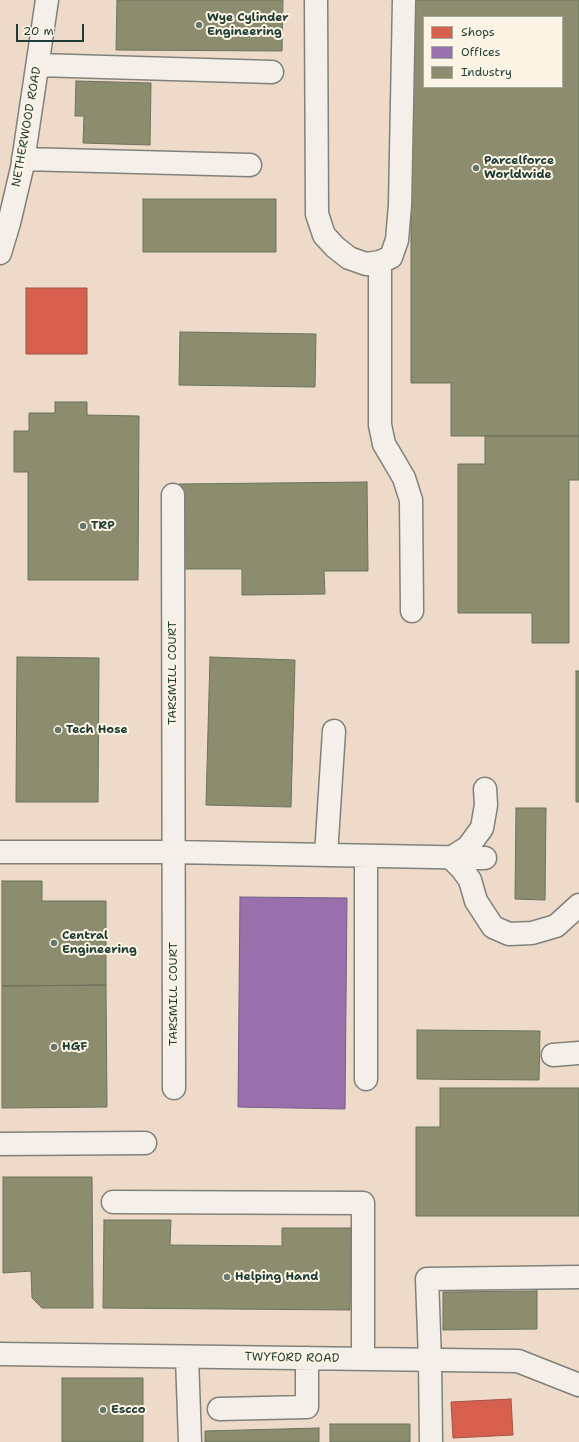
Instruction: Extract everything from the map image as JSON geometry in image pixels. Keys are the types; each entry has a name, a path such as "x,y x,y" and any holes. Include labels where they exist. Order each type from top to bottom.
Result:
{"street":[{"name":"NETHERWOOD ROAD","path":"0,253 9,223 23,158 47,0"},
{"path":"316,0 317,214 324,235 335,247 349,258 366,264 380,262 391,257 397,240 400,205 404,0"},
{"path":"38,65 272,72"},
{"path":"23,158 250,165"},
{"path":"380,262 380,425 384,444 404,478 411,500 412,611"},
{"name":"TARSMILL COURT","path":"173,494 174,1088"},
{"path":"326,855 334,731"},
{"path":"451,858 468,847 482,828 486,805 485,789"},
{"path":"0,852 173,852 485,858"},
{"path":"366,856 366,1079"},
{"path":"451,858 470,880 476,901 493,927 509,934 532,932 556,926 579,905"},
{"path":"553,1055 579,1054"},
{"path":"0,1144 145,1143"},
{"path":"113,1202 363,1203 363,1359"},
{"path":"431,1442 427,1279 579,1277"},
{"name":"TWYFORD ROAD","path":"0,1354 518,1360 579,1385"},
{"path":"187,1357 190,1442"},
{"path":"218,1410 306,1407 307,1358"}],"shaded area":[{"path":"0,0 579,0 579,1442 0,1442"}],"building: Shops":[{"path":"26,288 87,288 87,354 26,354"},
{"path":"511,1399 513,1435 453,1438 451,1402"}],"building: Offices":[{"path":"240,897 347,898 345,1109 238,1107"}],"building: Industry":[{"name":"Wye Cylinder Engineering","path":"117,0 283,0 282,51 116,50"},
{"path":"411,0 579,0 579,436 451,436 451,383 411,383"},
{"path":"76,81 151,83 150,145 83,143 84,116 75,116"},
{"path":"143,199 276,199 276,252 143,252"},
{"path":"180,332 316,334 315,387 179,385"},
{"name":"TRP","path":"55,402 87,402 87,415 139,416 138,580 28,580 28,472 14,472 14,431 29,431 29,413 55,413"},
{"path":"485,436 579,436 579,480 569,480 569,643 532,643 532,613 458,613 458,464 485,464"},
{"path":"367,482 368,571 324,571 325,594 242,595 242,569 180,569 179,484"},
{"name":"Tech Hose","path":"17,657 99,658 98,802 16,802"},
{"path":"210,657 295,660 291,807 206,805"},
{"path":"576,671 579,671 579,802 576,802"},
{"path":"516,808 546,808 545,900 515,899"},
{"name":"Central Engineering","path":"2,881 42,881 42,901 106,901 106,985 2,986"},
{"name":"HGF","path":"106,985 107,1107 2,1108 2,986"},
{"path":"417,1030 540,1031 539,1080 417,1079"},
{"path":"440,1088 579,1088 579,1216 416,1216 416,1127 440,1127"},
{"path":"3,1177 92,1177 93,1308 42,1308 32,1298 31,1271 3,1273"},
{"name":"Helping Hand","path":"104,1220 171,1220 170,1245 282,1246 282,1228 351,1228 350,1310 103,1308"},
{"path":"537,1291 537,1329 443,1330 443,1292"},
{"name":"Escco","path":"62,1378 143,1378 143,1442 62,1442"},
{"path":"330,1424 410,1424 410,1442 330,1442"},
{"path":"319,1428 319,1442 205,1442 205,1431"}],"place":[{"name":"Wye Cylinder Engineering","path":"199,25"},
{"name":"Parcelforce Worldwide","path":"476,168"},
{"name":"TRP","path":"83,526"},
{"name":"Tech Hose","path":"58,730"},
{"name":"Central Engineering","path":"54,943"},
{"name":"HGF","path":"54,1047"},
{"name":"Helping Hand","path":"227,1277"},
{"name":"Escco","path":"103,1410"}]}
